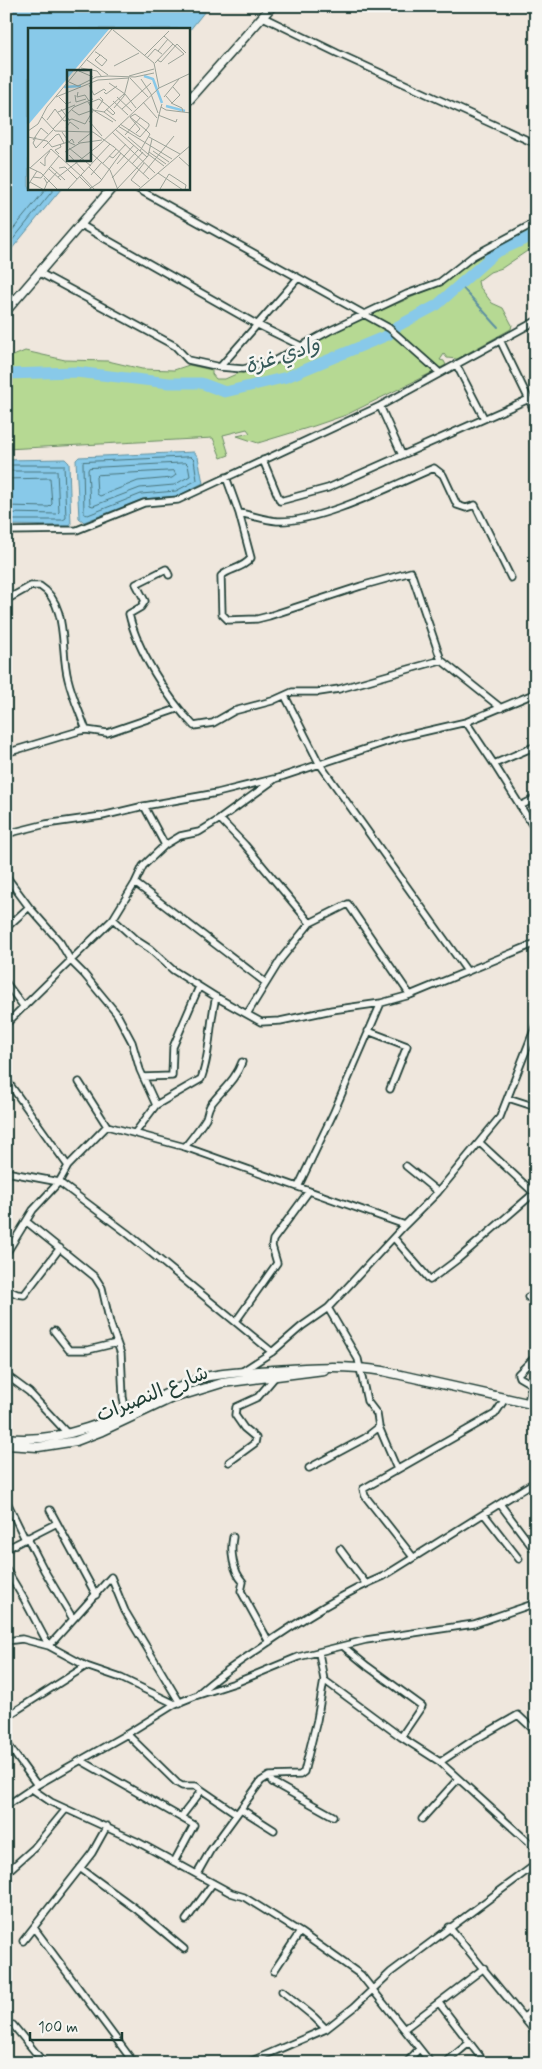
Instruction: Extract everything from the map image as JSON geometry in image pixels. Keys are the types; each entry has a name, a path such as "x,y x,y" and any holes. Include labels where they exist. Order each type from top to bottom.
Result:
{"main road":[{"path":"190,99 272,6"},
{"path":"6,311 110,190"},
{"name":"شارع النصيرات","path":"6,1446 38,1447 76,1441 187,1393 222,1383 340,1367"},
{"name":"شارع النصيرات","path":"6,1438 23,1440 68,1434 107,1421 200,1378 241,1372 360,1367 532,1404"}],"street":[{"path":"263,17 536,144"},
{"path":"140,190 389,328 440,373"},
{"path":"40,273 175,346 188,360 243,370 274,361 407,294 440,282 473,256 536,222"},
{"path":"81,225 256,324 301,346"},
{"path":"220,367 298,278"},
{"path":"6,530 77,530 144,503 178,500 380,406 536,321"},
{"path":"500,340 536,414"},
{"path":"456,364 484,418"},
{"path":"263,460 280,501 328,488 529,399"},
{"path":"380,406 402,454"},
{"path":"239,513 277,521 305,518 334,510 434,468 443,475 457,505 466,508 476,505 511,578"},
{"path":"226,477 239,513 251,558 247,564 225,572 221,576 222,614 228,620 257,619 269,616 410,572 441,660 501,708"},
{"path":"169,575 166,569 136,584 144,601 141,606 129,614 140,647 177,709 194,726 213,723 234,711 272,702 292,692 318,692 339,689 441,660"},
{"path":"6,600 30,586 40,586 52,596 59,616 68,679 86,730"},
{"path":"6,834 46,824 102,816 144,806 217,793 275,779 400,737 466,722 536,693"},
{"path":"285,696 319,763 467,971"},
{"path":"6,753 79,731 107,733 177,709"},
{"path":"466,722 536,831"},
{"path":"494,764 536,746"},
{"path":"6,1024 113,919 143,866 165,845 180,836 199,832 275,779"},
{"path":"520,806 536,798"},
{"path":"144,806 165,845"},
{"path":"220,819 310,923"},
{"path":"6,876 29,907 60,942 71,961 117,1014 132,1042 143,1077 156,1106"},
{"path":"135,883 266,983"},
{"path":"247,1014 281,959 310,923 348,904 410,995"},
{"path":"6,928 29,907"},
{"path":"113,919 136,940 150,948 173,970 261,1022 280,1021 332,1010 381,1003 410,995 536,943"},
{"path":"6,983 24,1007"},
{"path":"143,1077 172,1076 173,1046 199,986"},
{"path":"135,1133 156,1106 201,1080 208,1056 212,1012 216,997"},
{"path":"298,1188 333,1114 381,1003"},
{"path":"241,1372 272,1352 302,1326 328,1308 438,1192 480,1143 500,1117 536,1025"},
{"path":"368,1031 407,1046 390,1089"},
{"path":"185,1147 207,1115 210,1104 232,1082 242,1062"},
{"path":"6,1078 68,1166"},
{"path":"79,1082 107,1126 185,1147 405,1225"},
{"path":"508,1098 536,1107"},
{"path":"6,1254 33,1210 59,1182 68,1166 107,1126"},
{"path":"394,1238 430,1280 535,1194 480,1143"},
{"path":"406,1166 438,1192"},
{"path":"6,1172 59,1182 127,1232 272,1352"},
{"path":"236,1321 277,1263 273,1240 309,1191"},
{"path":"27,1222 95,1277 102,1288 110,1323 121,1354 123,1398 126,1412"},
{"path":"6,1289 24,1295 60,1248"},
{"path":"528,1297 536,1303"},
{"path":"328,1308 358,1360 367,1401 377,1414 378,1427 397,1469"},
{"path":"54,1331 69,1350 88,1350 117,1343"},
{"path":"532,1404 532,1386 528,1381 519,1377 518,1374 536,1356"},
{"path":"6,1375 29,1392 68,1434"},
{"path":"229,1462 255,1443 256,1438 244,1428 235,1415 236,1407 258,1397 276,1377"},
{"path":"413,1557 365,1496 363,1489 495,1414 505,1398"},
{"path":"309,1468 365,1438 378,1427"},
{"path":"195,1696 217,1678 290,1627 366,1584 384,1576 536,1481"},
{"path":"7,1502 73,1618"},
{"path":"500,1504 533,1548"},
{"path":"50,1510 96,1594"},
{"path":"484,1514 519,1559"},
{"path":"6,1549 57,1522"},
{"path":"233,1537 231,1548 239,1578 243,1582 241,1591 268,1642"},
{"path":"340,1549 366,1584"},
{"path":"6,1570 49,1646"},
{"path":"49,1646 111,1577 126,1611 177,1704"},
{"path":"6,1806 177,1704 195,1696 235,1683 298,1658 366,1640 474,1624 536,1603"},
{"path":"6,1641 22,1639 49,1646 86,1666 121,1678 177,1704"},
{"path":"344,1647 366,1666 422,1706 402,1737"},
{"path":"197,1874 210,1851 256,1786 269,1776 300,1775 304,1772 317,1720 324,1680 319,1653"},
{"path":"6,1717 86,1666"},
{"path":"324,1680 402,1737 440,1762 536,1849"},
{"path":"440,1762 469,1742 518,1715 536,1732"},
{"path":"127,1734 177,1783 182,1786 196,1786 239,1812 274,1830"},
{"path":"6,1742 35,1787 51,1802 107,1826 214,1884 244,1897 300,1932 361,1975 372,1992 431,2063"},
{"path":"82,1761 194,1825 174,1862"},
{"path":"269,1776 272,1782 333,1816"},
{"path":"422,1820 458,1779"},
{"path":"181,1817 202,1790"},
{"path":"6,1873 34,1848 66,1809"},
{"path":"24,1941 80,1868 105,1833 107,1826"},
{"path":"80,1868 136,1909 184,1949"},
{"path":"247,2063 326,2029 372,1992 391,1972 449,1927 534,1868"},
{"path":"186,1920 214,1884"},
{"path":"449,1927 536,2033"},
{"path":"34,1928 134,2063"},
{"path":"274,1971 300,1932"},
{"path":"404,2029 484,1968"},
{"path":"282,1991 326,2029"},
{"path":"439,2003 484,2062"},
{"path":"524,2017 536,2008"},
{"path":"13,2025 44,2063"},
{"path":"445,2063 469,2043"},
{"path":"406,2063 419,2049"}],"green space":[{"path":"536,226 536,245 502,268 490,272 478,281 479,286 492,303 503,308 512,325 511,329 457,359 447,358 444,354 440,360 444,361 446,365 440,368 390,324 371,315 442,284 474,260"},
{"path":"364,318 387,330 433,372 346,415 258,443 237,436 250,433 247,429 223,435 229,455 221,458 213,438 6,449 6,359 25,351 65,360 108,361 142,369 174,370 189,365 212,370 212,374 216,379 225,379"}],"water":[{"path":"6,6 209,6 190,30 190,28 28,28 28,190 60,190 6,256"},
{"path":"194,452 198,457 203,483 178,496 143,499 84,522 79,518 76,460 79,457"},
{"path":"65,459 69,463 71,526 6,525 6,460"}],"waterway":[{"name":"وادي غزة","path":"6,374 76,372 169,383 201,383 225,392 287,377 388,335 396,327 437,305 495,253 536,234"},
{"path":"460,285 498,327"}]}
